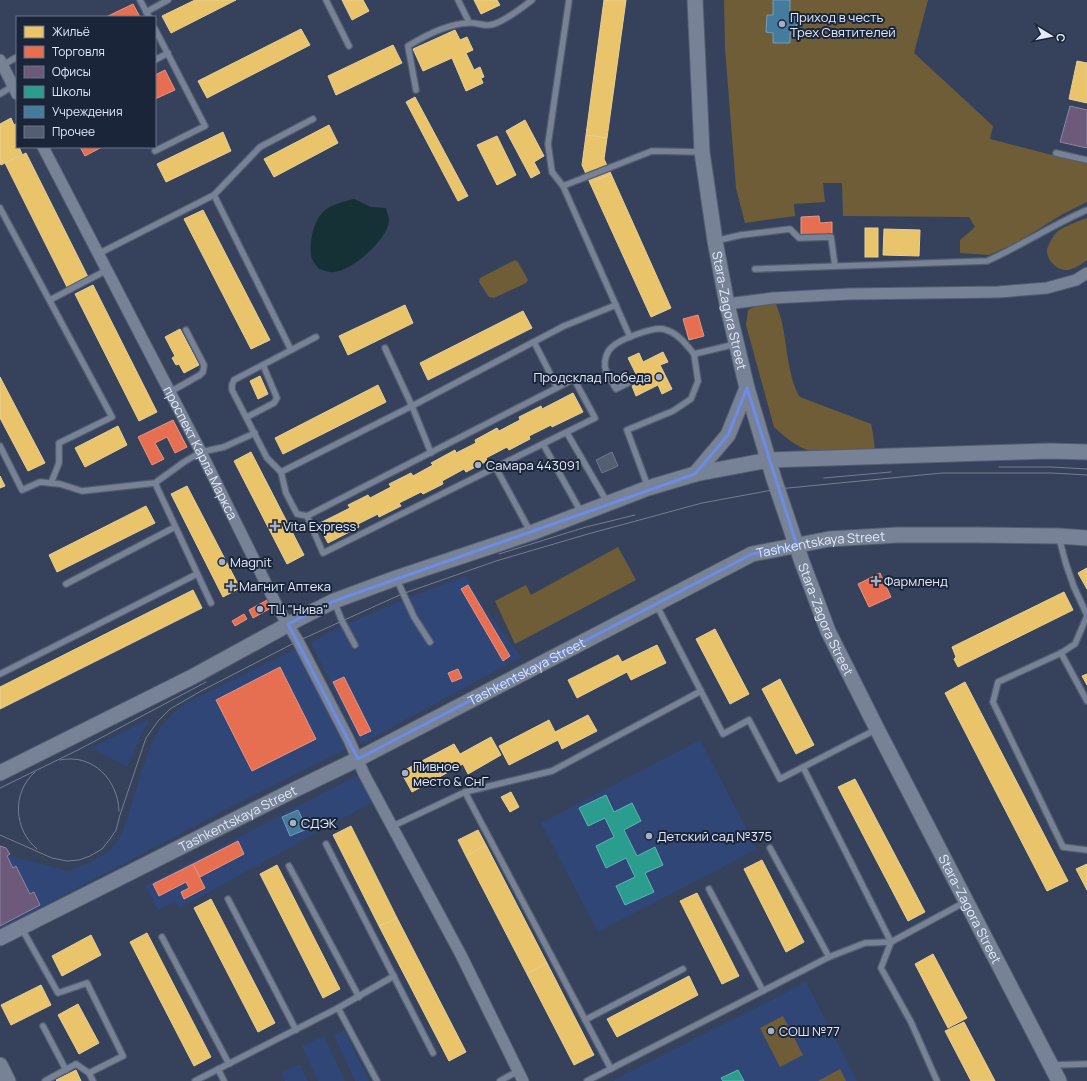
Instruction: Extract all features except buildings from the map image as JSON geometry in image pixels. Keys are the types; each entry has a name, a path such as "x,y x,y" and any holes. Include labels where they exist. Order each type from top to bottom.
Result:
{"main road":[{"name":"Stara-Zagora Street","path":"695,0 702,152 714,241 736,344 769,460 797,546 828,631 877,730 967,901 1058,1081"},
{"path":"695,474 728,435 748,388"},
{"path":"0,773 192,677 288,624 334,601 396,578 531,533 648,488 695,474 769,460 1006,452 1087,452"},
{"name":"Tashkentskaya Street","path":"0,938 358,759 752,554 829,539 898,535 1059,536 1087,538"},
{"path":"0,1065 8,1081"}],"street":[{"path":"1,62 15,90"},
{"name":"проспект Карла Маркса","path":"44,148 288,624 302,648 358,759 364,774 461,955 521,1076"},
{"path":"727,304 773,298 849,294 998,292 1046,288 1076,280 1087,273"}],"lane":[{"path":"140,0 147,14 168,0"},
{"path":"326,0 349,46"},
{"path":"458,0 469,22"},
{"path":"416,90 408,46 422,38 452,26 469,22 490,26 509,17 532,0"},
{"path":"569,0 548,144 552,172 563,186 630,337"},
{"path":"155,151 205,126 156,31"},
{"path":"156,59 168,53"},
{"path":"1,62 16,57"},
{"path":"0,94 15,90"},
{"path":"98,254 214,195 260,147 312,119"},
{"path":"563,186 652,151 702,152"},
{"path":"1056,153 1087,160"},
{"path":"214,195 291,350"},
{"path":"0,208 112,417 59,443 59,463 51,483"},
{"path":"755,269 987,261 1008,252 1065,220 1087,210"},
{"path":"714,241 741,235 790,229 799,238 831,237 835,266"},
{"path":"50,300 107,270"},
{"path":"281,472 412,406 564,326 616,305"},
{"path":"628,383 616,389 605,368 605,358 611,347 630,337 648,330 663,329 676,335 694,354 698,381 691,399 673,410 627,430 648,488"},
{"path":"170,392 200,374 204,369 204,365 186,330"},
{"path":"307,516 323,553 595,418 574,379 307,516 297,514 286,493 281,472 268,458 232,390 232,385 234,380 316,337"},
{"path":"534,342 557,387"},
{"path":"694,354 736,344"},
{"path":"385,348 412,406 431,453"},
{"path":"247,417 274,403 277,398 263,365"},
{"path":"1,449 22,490 40,482 60,484 82,491 155,483 184,462 201,452 224,447 255,433"},
{"path":"567,433 608,504"},
{"path":"543,444 582,514"},
{"path":"496,468 531,533"},
{"path":"155,483 211,603"},
{"path":"66,584 175,527"},
{"path":"1059,536 1074,587 1087,615 1075,644 1061,653 998,682 993,702 1063,847 1087,850"},
{"path":"0,674 197,574"},
{"path":"396,578 414,617 430,642"},
{"path":"334,601 342,621 355,645"},
{"path":"656,603 723,734 749,720 780,779 877,730"},
{"path":"1061,653 1087,701"},
{"path":"393,826 465,792 552,771 702,691"},
{"path":"803,767 892,942 881,968 911,1022 937,1081"},
{"path":"465,792 611,1069"},
{"path":"326,844 433,1053"},
{"path":"770,848 829,957"},
{"path":"289,866 359,997"},
{"path":"709,889 763,991"},
{"path":"228,899 296,1030"},
{"path":"587,1081 829,957 865,944 892,942 967,901"},
{"path":"21,928 58,993 87,983 123,1056 89,1073"},
{"path":"162,937 229,1064"},
{"path":"585,1020 683,969"},
{"path":"195,1081 359,997 394,976"},
{"path":"338,1008 377,1081"},
{"path":"43,1026 66,1070"},
{"path":"45,1081 76,1064 89,1073 93,1081"},
{"path":"1051,1066 1087,1064"},
{"path":"218,1069 224,1081"},
{"path":"500,1081 521,1076"}],"highlighted area":[{"path":"747,388 797,546 752,554 358,759 288,624 334,601 695,474 728,435"}],"shaded area":[{"path":"724,0 928,0 914,53 993,126 990,139 1087,164 1087,202 1063,214 1016,243 989,255 960,253 960,240 975,227 969,217 843,216 842,183 823,183 825,202 794,204 795,216 745,223 736,188 725,48"},
{"path":"354,199 371,207 386,208 389,221 387,229 376,245 368,253 350,266 342,270 332,272 319,269 311,254 312,234 316,221 323,212 330,207"},
{"path":"1087,218 1087,260 1078,266 1067,270 1056,267 1048,257 1047,250 1056,232"},
{"path":"515,260 518,262 528,280 526,283 494,298 489,297 479,282 480,278"},
{"path":"766,304 776,304 783,325 793,382 800,397 871,424 875,450 821,453 805,449 797,445 774,427 746,325 748,310"},
{"path":"618,547 636,580 515,644 495,601 526,585 531,595"},
{"path":"466,576 484,607 521,657 361,744 311,643 329,632 405,599"},
{"path":"298,648 348,748 223,811 0,929 0,852 6,855 69,871 91,862 110,851 120,837 143,766 152,743 161,726 178,709 194,699"},
{"path":"148,719 149,722 143,731 127,767 92,748"},
{"name":"Детский сад №375","path":"700,740 757,849 598,932 541,823"},
{"path":"358,775 372,802 180,908 175,901 158,910 145,886"},
{"name":"СОШ №77","path":"806,982 857,1081 614,1081 614,1080"},
{"path":"783,1016 803,1055 780,1067 760,1028"},
{"path":"344,1030 369,1081 355,1081 334,1035"},
{"path":"324,1036 345,1081 318,1081 302,1046"},
{"path":"300,1064 308,1081 285,1081 281,1073"},
{"path":"840,1069 846,1081 818,1081"}],"tram line":[{"path":"999,467 1087,469"},
{"path":"824,478 891,472"},
{"path":"0,835 52,858 67,861 79,860 90,856 102,849 116,830 146,738 158,721 170,709 201,691 298,641 342,621 402,594 496,561 702,503 778,489 942,473 1051,473 1087,475"},
{"path":"499,554 586,527 635,515"},
{"path":"0,788 78,750 206,682"},
{"path":"60,760 72,759 83,761 102,771 109,779 114,789 118,800 119,811"},
{"path":"35,772 27,781 22,790 18,811 24,832 29,841 37,849"}],"place":[{"name":"Приход в честь Трех Святителей","path":"782,24"},
{"name":"Продсклад Победа","path":"659,377"},
{"name":"Самара 443091","path":"478,465"},
{"name":"Vita Express","path":"275,526"},
{"name":"Magnit","path":"222,562"},
{"name":"Фармленд","path":"876,581"},
{"name":"Магнит Аптека","path":"231,586"},
{"name":"ТЦ \"Нива\"","path":"260,609"},
{"name":"Пивное место & СнГ","path":"405,773"},
{"name":"СДЭК","path":"293,823"},
{"name":"Детский сад №375","path":"649,836"},
{"name":"СОШ №77","path":"771,1031"}]}
